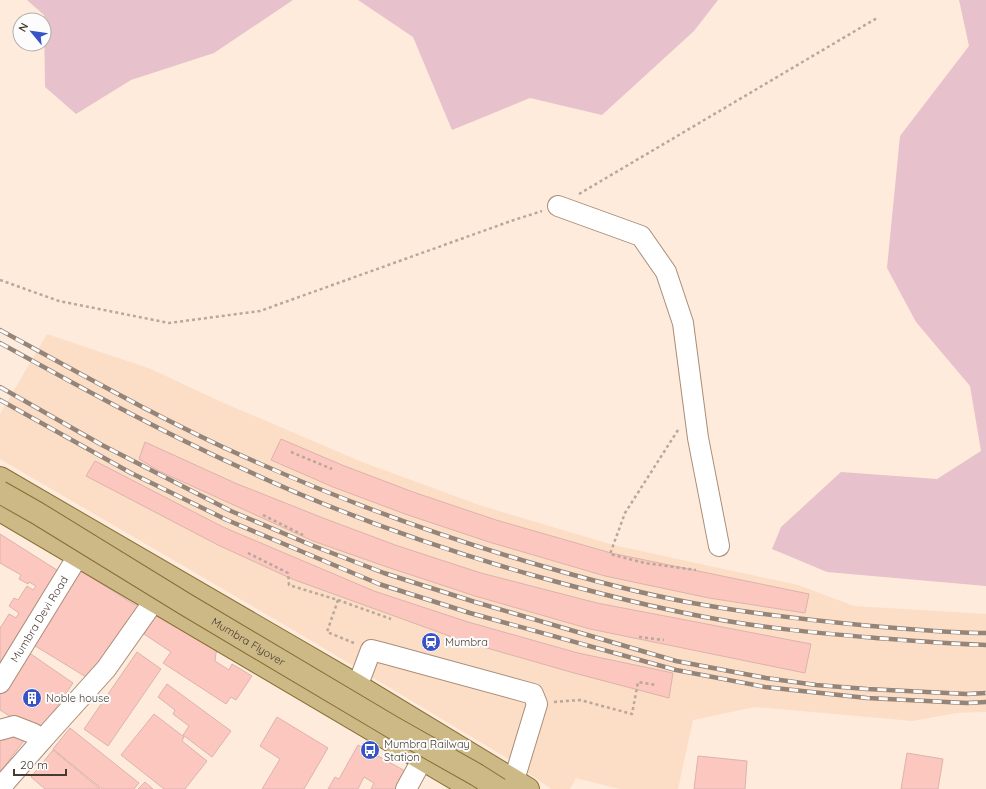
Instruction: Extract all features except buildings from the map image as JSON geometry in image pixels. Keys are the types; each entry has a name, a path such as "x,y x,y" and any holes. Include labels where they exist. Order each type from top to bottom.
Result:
{"main road":[{"path":"0,478 358,686 512,787"},
{"name":"Mumbra Flyover","path":"0,492 392,727 477,775 512,787"},
{"path":"0,510 345,715 473,789"}],"street":[{"path":"558,206 641,236 666,272 684,323 698,438 719,546"},
{"name":"Mumbra Devi Road","path":"0,683 78,556"},
{"path":"0,788 106,669 154,601"},
{"path":"345,715 358,686 371,650 383,652 533,694 537,704 512,787"},
{"path":"0,730 14,726 43,739"},
{"path":"406,789 422,760"}],"path":[{"path":"0,280 59,301 169,323 260,311 511,221 558,206 877,18"},
{"path":"694,406 625,513 610,554 645,563 696,570"},
{"path":"291,452 332,469"},
{"path":"263,515 303,535"},
{"path":"248,552 288,573 289,585 338,600 391,619"},
{"path":"338,600 327,632 371,650"},
{"path":"639,637 664,640"},
{"path":"537,704 580,700 632,714 638,682 656,685"}],"shaded area":[{"path":"27,0 293,0 214,53 131,80 76,114 45,87 45,52 52,52 52,12 41,12"},
{"path":"358,0 718,0 694,31 602,115 530,98 452,130 413,37"},
{"path":"959,0 986,0 986,586 827,572 772,549 781,527 841,472 937,479 981,451 970,386 916,322 887,268 900,136 969,46"},
{"name":"Mumbra Railway Station","path":"47,334 151,369 217,400 362,462 479,505 613,545 798,585 854,606 986,614 986,712 956,713 913,721 755,707 693,720 678,789 620,789 576,778 570,789 551,789 507,758 300,634 0,459 0,414"}],"railway":[{"path":"0,330 91,380 247,458 319,489 393,517 504,555 625,589 730,609 790,618 871,626 943,632 986,633"},
{"path":"0,343 147,422 207,452 273,482 345,513 419,540 494,564 618,598 726,621 833,634 986,645"},
{"path":"0,387 102,445 231,511 311,545 384,573 475,602 676,661 766,678 816,685 867,689 967,694 986,693"},
{"path":"0,400 131,473 227,520 379,584 470,613 676,670 765,687 867,698 967,703 986,702"}],"place":[{"name":"Mumbra","path":"431,642"},
{"name":"Noble house","path":"32,698"},
{"name":"Mumbra Railway Station","path":"370,750"}]}
